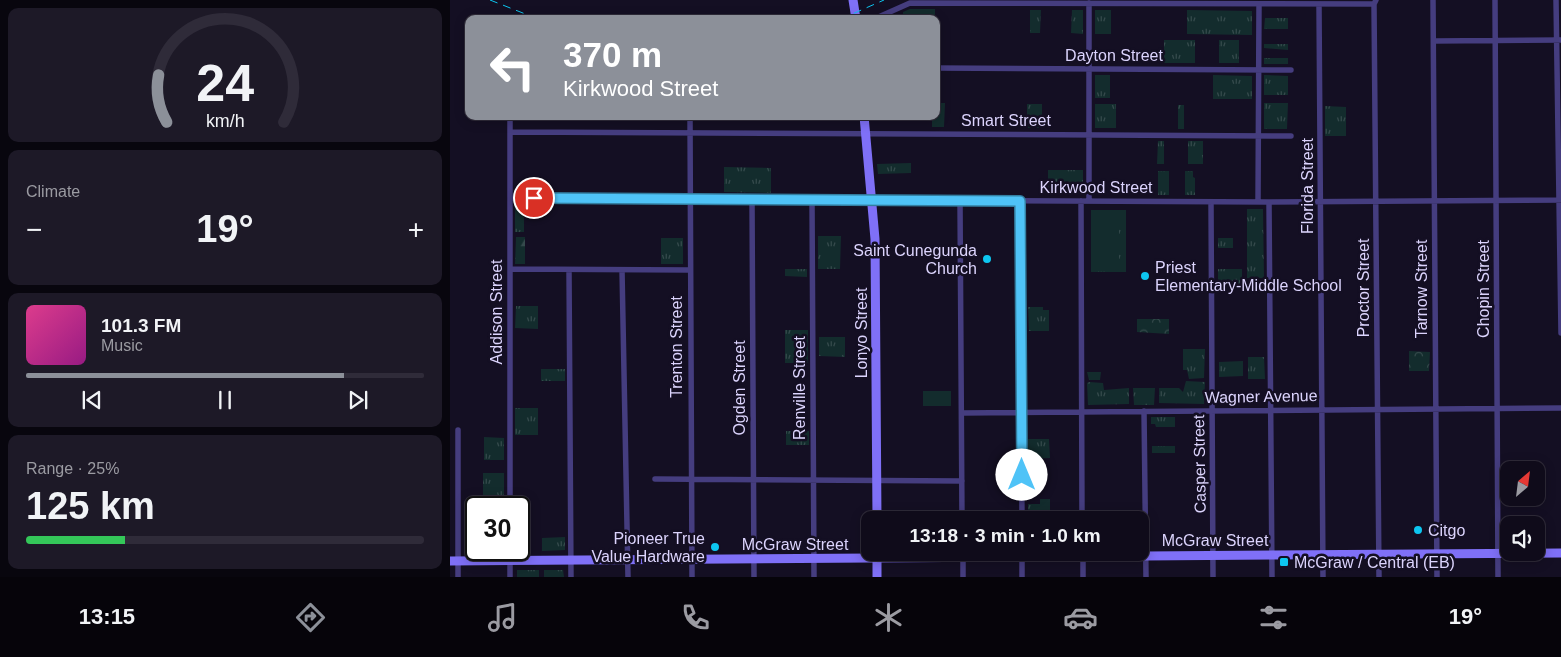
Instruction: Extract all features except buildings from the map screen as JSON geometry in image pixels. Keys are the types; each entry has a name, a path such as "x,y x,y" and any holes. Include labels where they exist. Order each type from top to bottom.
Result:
{"street":[{"path":"853,0 855,15"},
{"name":"Tarnow Street","path":"1433,0 1437,577"},
{"name":"Chopin Street","path":"1495,0 1498,577"},
{"path":"1556,0 1559,40 1561,333"},
{"path":"1085,2 1089,69 1089,201"},
{"path":"883,15 910,3 1240,2 1259,5 1375,2"},
{"name":"Proctor Street","path":"1375,2 1379,577"},
{"name":"Florida Street","path":"1319,4 1323,577"},
{"path":"1258,202 1259,5"},
{"path":"1434,40 1559,40"},
{"name":"Dayton Street","path":"940,68 1291,70"},
{"name":"Addison Street","path":"510,120 510,496"},
{"name":"Trenton Street","path":"690,120 692,577"},
{"name":"Lonyo Street","path":"865,120 869,133 875,247 877,511"},
{"name":"Smart Street","path":"510,132 1291,136"},
{"name":"Kirkwood Street","path":"510,198 1211,202 1560,200"},
{"name":"Ogden Street","path":"752,199 754,577"},
{"name":"Renville Street","path":"812,200 814,577"},
{"path":"960,201 962,511"},
{"path":"1020,201 1022,511"},
{"path":"1081,201 1082,511"},
{"name":"Casper Street","path":"1211,202 1213,577"},
{"path":"1269,202 1272,577"},
{"path":"510,269 690,270"},
{"path":"569,270 571,577"},
{"path":"622,270 628,577"},
{"name":"Wagner Avenue","path":"962,413 1561,408"},
{"path":"1144,411 1145,511"},
{"path":"458,430 454,561 458,577"},
{"path":"655,479 962,481"},
{"name":"McGraw Street","path":"1149,556 1561,553"},
{"name":"McGraw Street","path":"530,561 628,560 692,555 754,559 814,559 861,556"},
{"path":"510,561 510,577"},
{"path":"877,561 877,577"},
{"path":"963,561 963,577"},
{"path":"1022,561 1022,577"},
{"path":"1083,561 1083,577"},
{"path":"1146,561 1146,577"}],"green space":[{"path":"910,9 935,9 935,15 903,15 903,12"},
{"path":"1030,10 1041,10 1040,33 1030,33"},
{"path":"1072,10 1083,10 1083,34 1071,33"},
{"path":"1095,10 1111,10 1111,34 1095,34"},
{"path":"1187,10 1252,11 1252,35 1187,34"},
{"path":"1265,18 1288,18 1288,29 1264,29"},
{"path":"1164,40 1195,40 1195,63 1164,63"},
{"path":"1219,40 1239,40 1239,63 1219,63"},
{"path":"1264,44 1288,44 1288,50 1264,48"},
{"path":"1264,58 1288,58 1288,64 1264,64"},
{"path":"1095,75 1110,75 1110,98 1095,98"},
{"path":"1213,75 1252,76 1252,99 1213,99"},
{"path":"1264,75 1288,76 1288,95 1264,95"},
{"path":"940,103 945,103 944,127 932,127 932,120 940,120"},
{"path":"1264,103 1288,103 1287,129 1264,129"},
{"path":"1027,104 1042,104 1042,128 1027,128"},
{"path":"1095,104 1116,104 1116,128 1095,128"},
{"path":"1178,105 1184,105 1184,129 1178,129"},
{"path":"1325,106 1346,107 1346,136 1325,136"},
{"path":"1158,141 1164,141 1164,164 1157,164"},
{"path":"1188,141 1203,141 1203,164 1188,164"},
{"path":"911,163 911,173 878,174 877,164"},
{"path":"724,167 771,168 771,193 724,192"},
{"path":"1048,170 1083,170 1083,194 1048,194"},
{"path":"1158,171 1169,171 1169,195 1158,195"},
{"path":"1185,171 1193,171 1195,195 1185,195"},
{"path":"515,205 524,205 524,232 515,232"},
{"path":"1247,209 1263,209 1264,278 1247,278"},
{"path":"1091,210 1126,210 1126,272 1091,272"},
{"path":"1095,213 1119,213 1119,271 1095,271"},
{"path":"818,236 841,236 840,269 818,269"},
{"path":"516,237 525,237 525,264 515,264"},
{"path":"661,238 683,238 683,264 661,264"},
{"path":"1218,238 1233,238 1233,248 1218,248"},
{"path":"785,269 807,269 807,277 785,276"},
{"path":"1218,269 1242,269 1242,284 1218,284"},
{"path":"516,306 538,306 538,329 515,328"},
{"path":"1028,307 1043,307 1043,310 1049,310 1049,331 1029,331"},
{"path":"1137,319 1169,319 1169,334 1137,332"},
{"path":"785,330 808,330 808,363 785,363"},
{"path":"819,337 845,337 845,357 819,356"},
{"path":"1183,349 1205,349 1204,378 1189,379 1187,370 1183,370"},
{"path":"1409,351 1430,352 1429,371 1409,371"},
{"path":"1248,357 1264,357 1265,379 1248,379"},
{"path":"1243,361 1243,376 1219,377 1219,362"},
{"path":"541,369 565,369 565,381 541,381"},
{"path":"1087,372 1101,372 1100,380 1089,380"},
{"path":"1186,381 1205,382 1204,404 1159,403 1159,388 1179,388 1183,392"},
{"path":"1087,383 1103,383 1104,390 1129,388 1129,404 1088,405"},
{"path":"1133,388 1155,388 1154,405 1134,405"},
{"path":"923,391 951,391 951,406 923,406"},
{"path":"1219,395 1244,395 1244,404 1219,404"},
{"path":"515,408 538,408 538,435 515,435"},
{"path":"1151,417 1175,417 1175,427 1156,427 1155,424 1151,424"},
{"path":"786,431 809,431 809,445 786,445"},
{"path":"484,437 504,438 504,460 484,460"},
{"path":"1028,439 1049,439 1050,458 1028,459"},
{"path":"1152,446 1175,446 1175,453 1152,453"},
{"path":"483,473 504,473 504,496 483,496"},
{"path":"1040,499 1050,499 1050,511 1028,511 1028,504 1040,504"},
{"path":"565,537 565,550 542,551 542,538"},
{"path":"517,570 539,570 539,577 517,577"},
{"path":"544,570 563,570 564,577 544,577"}],"railway":[{"path":"490,0 528,15"},
{"path":"850,15 884,0"}],"place":[{"name":"Saint Cunegunda Church","path":"987,259"},
{"name":"Priest Elementary‑Middle School","path":"1145,276"},
{"name":"Citgo","path":"1418,530"},
{"name":"Pioneer True Value Hardware","path":"715,547"},
{"name":"McGraw / Central (EB)","path":"1284,562"}],"route":[{"path":"534,198 1020,201 1022,475"}]}
